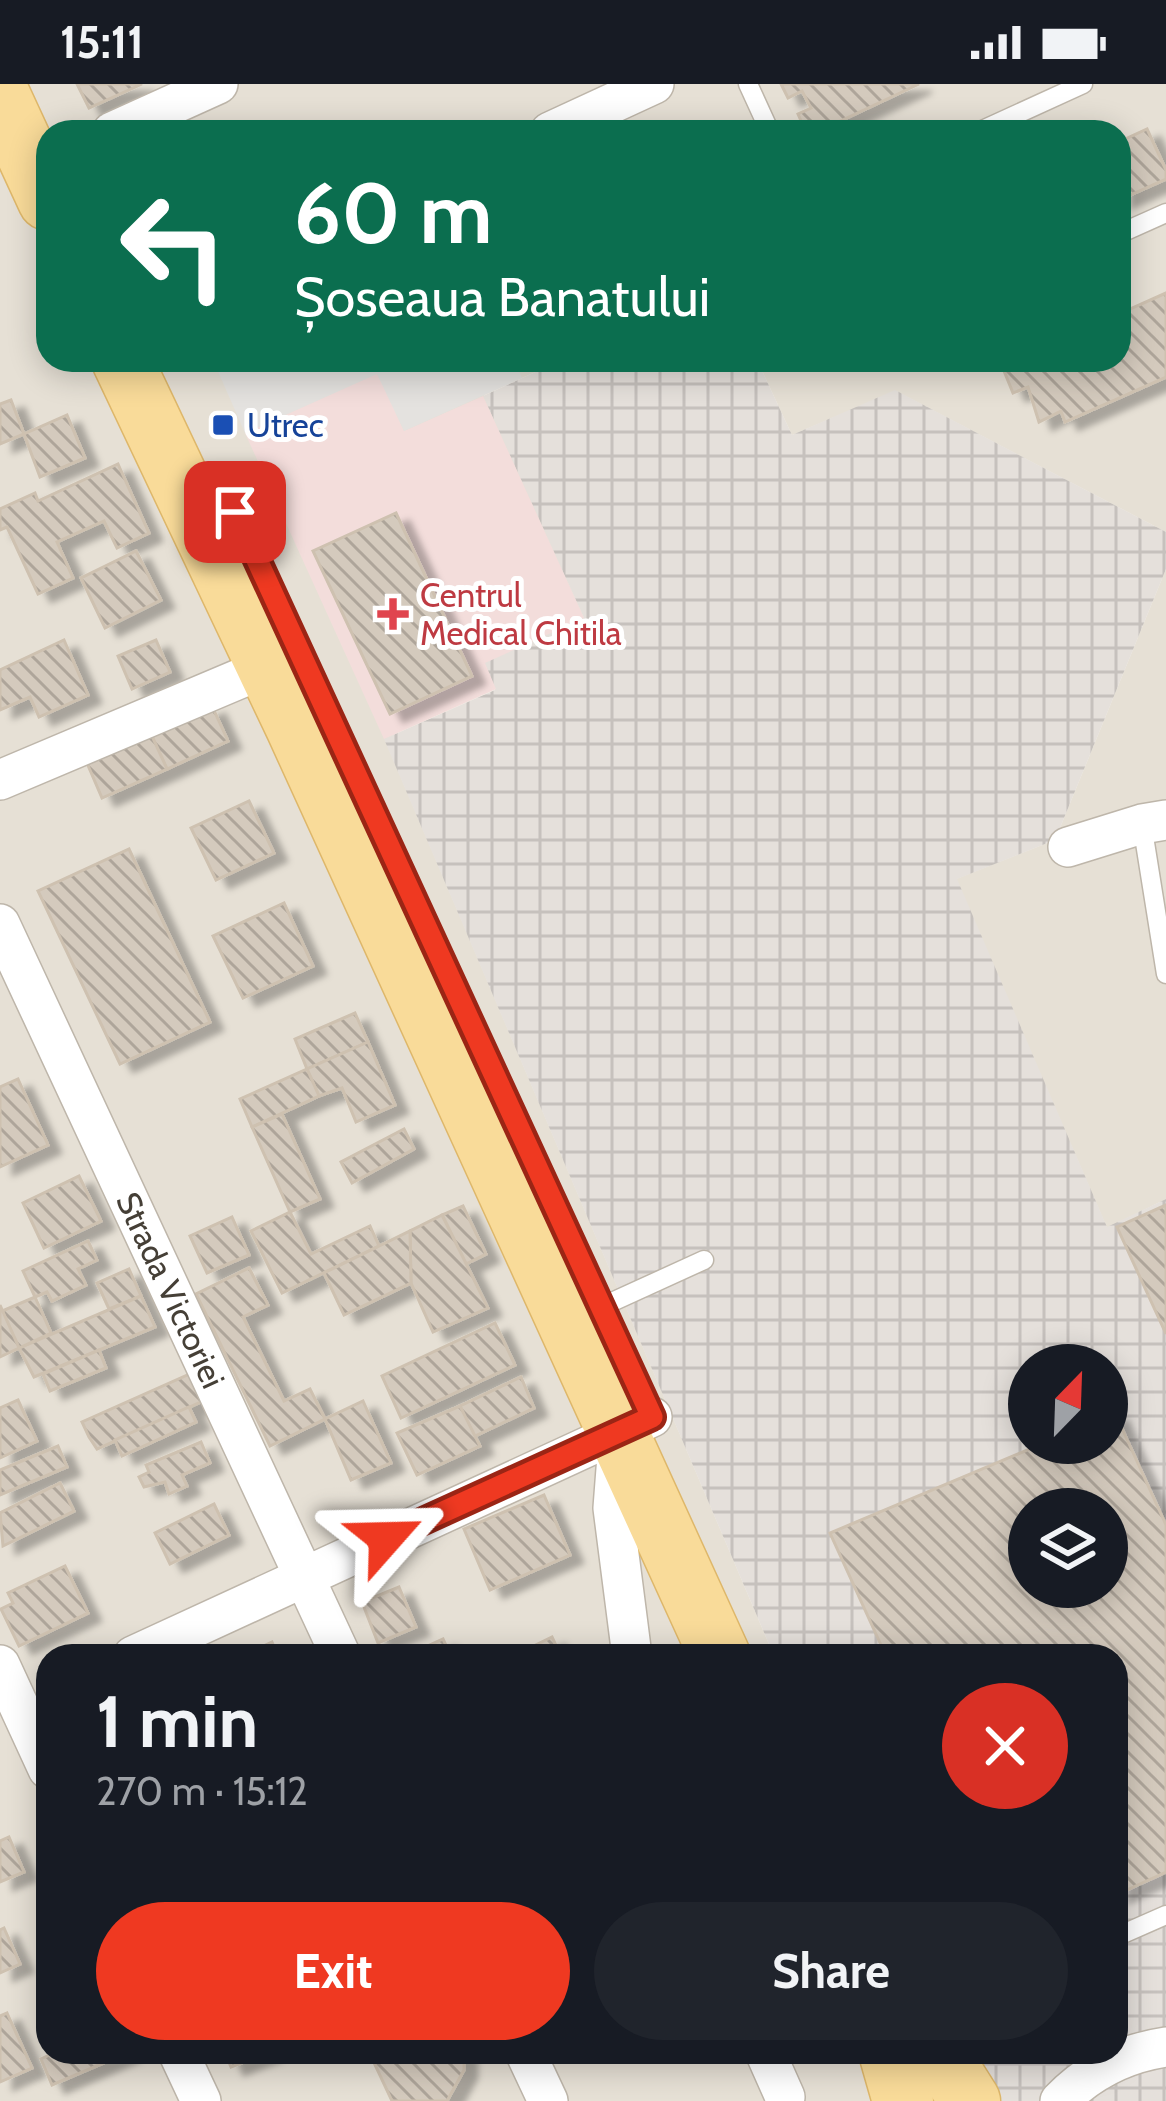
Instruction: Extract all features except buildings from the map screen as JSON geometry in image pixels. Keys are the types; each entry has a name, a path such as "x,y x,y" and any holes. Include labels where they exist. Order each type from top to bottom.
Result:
{"main road":[{"path":"39,84 56,120"},
{"path":"0,96 36,174"},
{"path":"128,372 265,668 636,1424 754,1644"},
{"path":"170,372 601,1307 636,1424 716,1644"},
{"path":"892,2064 903,2101"},
{"path":"947,2064 970,2101"}],"street":[{"path":"138,120 218,84"},
{"path":"576,120 654,84"},
{"path":"0,780 265,668"},
{"path":"1068,847 1154,822"},
{"name":"Strada Victoriei","path":"0,923 335,1644"},
{"path":"159,1644 636,1424"},
{"path":"630,1644 613,1508 636,1424"},
{"path":"0,1665 36,1740"},
{"path":"1128,2056 1166,2047"},
{"path":"184,2064 201,2101"},
{"path":"531,2064 548,2101"},
{"path":"770,2064 785,2097"},
{"path":"1060,2101 1074,2086 1109,2064"}],"lane":[{"path":"748,84 764,120"},
{"path":"1004,120 1082,84"},
{"path":"1131,229 1166,213"},
{"path":"1154,822 1166,974"},
{"path":"601,1307 704,1260"},
{"path":"1128,1932 1166,1915"}],"shaded area":[{"path":"0,84 1166,84 1166,532 896,391 792,435 763,372 1131,372 1131,120 36,120 36,372 535,372 484,395 584,618 385,740 769,1644 36,1644 36,2064 948,2064 963,2101 0,2101"},
{"path":"218,372 519,372 522,378 404,431 377,374 245,433"},
{"path":"536,372 763,372 792,435 895,390 1166,532 1166,569 1055,840 957,879 1107,1227 1166,1199 1166,2101 963,2101 948,2064 1128,2064 1128,1644 769,1644 384,739 495,690 484,663 584,618 483,396"},
{"path":"378,373 404,431 483,396 584,618 485,663 496,689 384,739 245,433"},
{"path":"1166,569 1166,1199 1107,1228 956,879 1055,840"}],"place":[{"name":"Utrec","path":"223,425"},
{"name":"Centrul Medical Chitila","path":"393,614"}],"route":[{"path":"235,512 652,1417 386,1538"}]}
